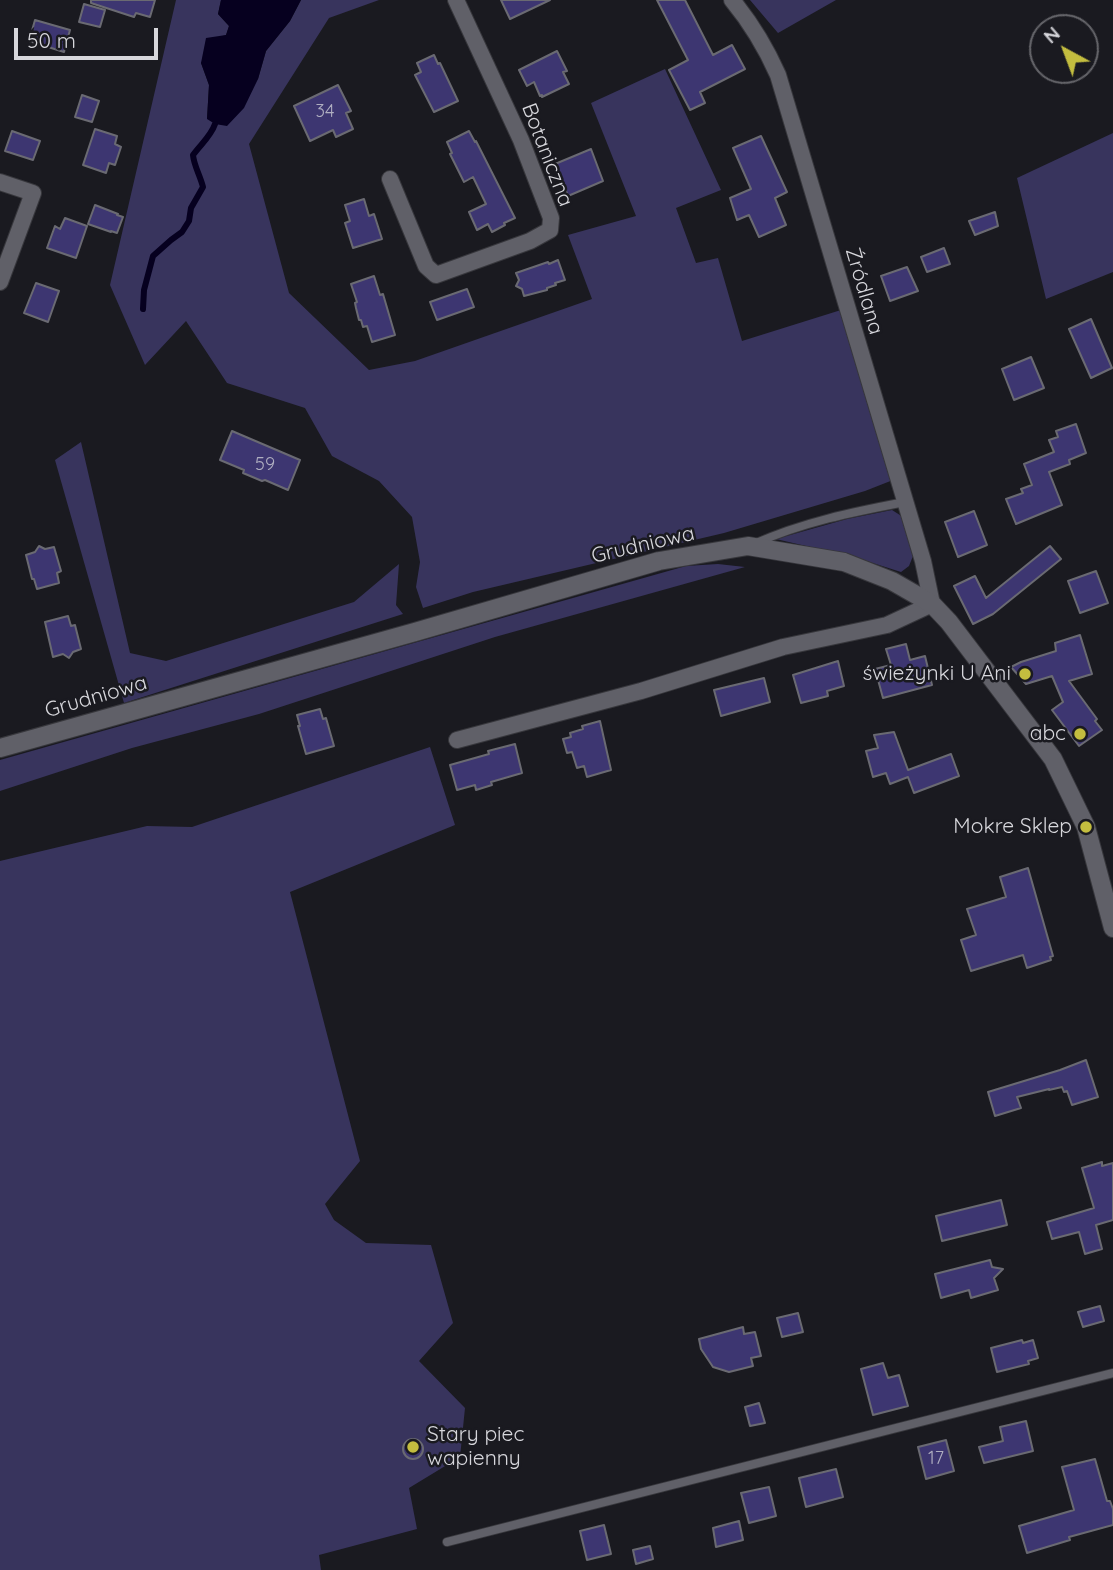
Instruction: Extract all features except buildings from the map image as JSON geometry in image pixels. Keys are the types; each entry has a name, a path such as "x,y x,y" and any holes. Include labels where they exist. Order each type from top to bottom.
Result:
{"street":[{"name":"Botaniczna","path":"390,179 426,266 436,275 530,241 550,230 551,218 521,140 456,0"},
{"name":"Źródlana","path":"732,0 748,20 778,75 923,561 932,604"},
{"path":"0,182 33,193 0,282"},
{"name":"Grudniowa","path":"0,748 659,561 748,546 844,562 892,581 932,604 949,622 1053,759 1086,827 1113,928"},
{"path":"457,740 641,691 783,647 887,625 932,604"}],"lane":[{"path":"748,546 782,531 830,517 905,502"},
{"path":"447,1542 1113,1373"}],"shaded area":[{"path":"176,0 221,0 218,14 229,26 226,35 216,38 201,63 209,85 207,119 258,79 266,51 290,21 301,0 379,0 329,18 249,144 289,293 369,370 415,361 592,299 568,235 636,216 591,103 665,69 721,190 676,208 696,263 718,258 742,341 841,310 893,480 865,491 724,533 473,592 423,608 416,587 420,562 412,517 379,481 332,456 305,408 227,383 186,321 145,365 110,285"},
{"path":"221,0 301,0 290,21 266,51 258,79 244,108 227,126 207,119 209,85 201,63 206,38 226,35 229,26 218,14"},
{"path":"750,0 836,0 778,33"},
{"path":"1113,133 1113,272 1046,299 1017,178"},
{"path":"81,442 130,653 166,661 354,602 399,564 396,605 403,614 124,703 55,460"},
{"path":"892,510 903,517 913,556 909,566 901,572 857,558 776,539 847,519"},
{"path":"718,564 745,567 495,637 259,714 132,748 0,791 0,760 686,566"},
{"path":"430,747 455,825 290,892 360,1161 325,1204 334,1220 366,1243 431,1245 453,1323 419,1361 465,1408 460,1457 409,1488 417,1529 319,1555 321,1570 0,1570 0,861 147,826 192,827"}],"waterway":[{"path":"143,309 144,290 153,256 182,232 203,187 193,155 215,124"}],"place":[{"name":"świeżynki U Ani","path":"1025,674"},
{"name":"abc","path":"1080,734"},
{"name":"Mokre Sklep","path":"1086,827"},
{"name":"Stary piec wapienny","path":"413,1447"}]}
